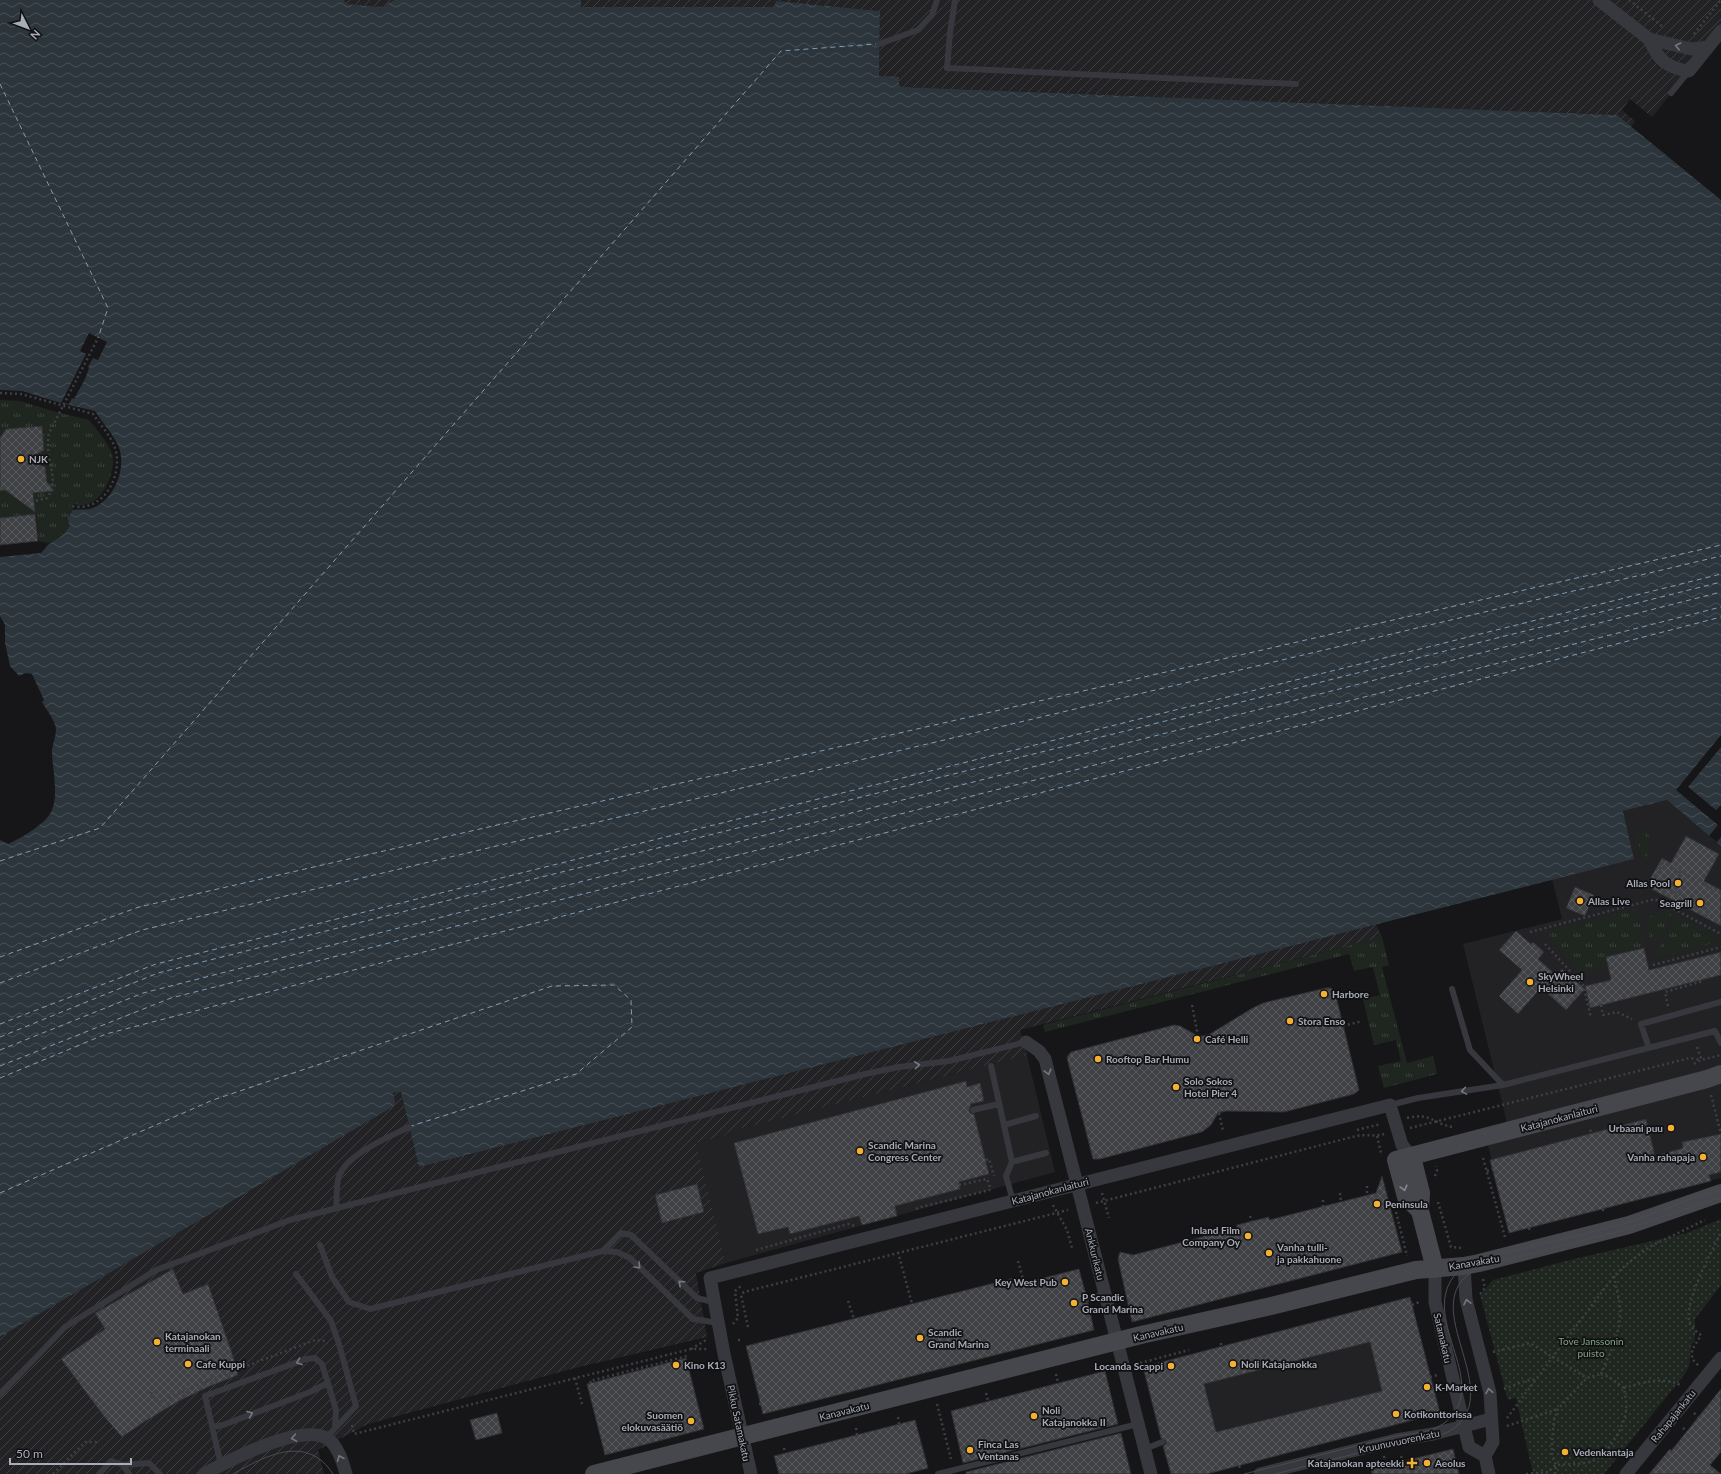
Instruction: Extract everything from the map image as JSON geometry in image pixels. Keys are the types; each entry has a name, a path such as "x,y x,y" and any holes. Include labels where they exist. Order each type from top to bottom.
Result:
{"main road":[{"name":"Katajanokanlaituri","path":"1403,1154 1714,1077"},
{"name":"Satamakatu","path":"1403,1154 1421,1193 1420,1211 1435,1269"},
{"name":"Kanavakatu","path":"594,1474 1118,1341 1271,1306 1416,1270 1464,1266 1622,1227 1721,1193"}],"street":[{"path":"1599,0 1649,39 1692,49 1708,47"},
{"path":"1649,39 1656,54 1668,65 1689,71 1721,31"},
{"name":"Ankkurikatu","path":"1026,1042 1039,1051 1044,1059 1118,1341 1151,1474"},
{"path":"1390,1105 1403,1154"},
{"name":"Katajanokanlaituri","path":"710,1278 1390,1105"},
{"path":"1464,1266 1466,1299 1490,1393 1493,1442 1485,1456 1489,1474"},
{"name":"Satamakatu","path":"1435,1269 1435,1302 1469,1447 1485,1456"},
{"name":"Pikku Satamakatu","path":"710,1278 713,1302 750,1474"},
{"name":"Rahapajankatu","path":"1626,1474 1721,1358"},
{"name":"Kruunuvuorenkatu","path":"1260,1474 1396,1440 1433,1434 1492,1419"},
{"path":"204,1474 221,1464 275,1442 294,1437 313,1435 329,1440 336,1450 346,1474"}],"lane":[{"path":"879,44 918,30 932,15 937,0"},
{"path":"955,0 947,68 1296,84"},
{"path":"1671,93 1689,71"},
{"path":"1452,989 1470,1050 1503,1085"},
{"path":"1649,1048 1641,1024 1721,1002"},
{"path":"1390,1105 1418,1098 1503,1085 1715,1031 1721,1043"},
{"path":"0,1395 65,1327 156,1270 290,1220 899,1067 949,1061 1026,1042"},
{"path":"991,1066 1012,1162 1006,1176 1013,1201"},
{"path":"973,1110 1000,1104"},
{"path":"1004,1125 1036,1116"},
{"path":"336,1208 338,1177 346,1164 376,1144 409,1127"},
{"path":"1012,1162 1046,1153"},
{"path":"603,1251 621,1233 631,1235 697,1298 713,1302"},
{"path":"320,1245 332,1277 349,1302 370,1309 603,1251 617,1252 630,1258 693,1319 719,1328"},
{"path":"296,1274 331,1321 356,1406 335,1426"},
{"path":"1087,1299 1105,1294"},
{"path":"221,1464 205,1396 306,1359 315,1358 322,1364 336,1410 335,1426 329,1440"},
{"path":"213,1427 310,1392 328,1383"},
{"path":"938,1474 1138,1424"},
{"path":"1145,1449 1162,1442"},
{"path":"99,1474 111,1461 123,1464 149,1463 160,1474"},
{"path":"123,1464 128,1474"}],"path":[{"path":"1629,0 1667,29"},
{"path":"1690,32 1695,32"},
{"path":"31,502 47,498 50,494 54,481 48,446 49,433 98,338"},
{"path":"0,394 21,394 62,407 93,414 115,447 118,463 117,474 101,500 87,507 69,506"},
{"path":"1721,893 1663,863 1653,880 1708,909 1705,914 1721,923"},
{"path":"1530,932 1655,899 1721,934"},
{"path":"1545,944 1583,985 1591,1018"},
{"path":"1653,965 1721,947"},
{"path":"1671,1016 1665,992 1700,982 1699,980"},
{"path":"1192,1005 1198,1036"},
{"path":"1601,1005 1603,1015 1617,1012 1641,1024"},
{"path":"1343,1026 1362,1021"},
{"path":"1694,1037 1701,1060 1714,1077 1721,1134"},
{"path":"1094,1203 1366,1134 1377,1136 1397,1132 1690,1058 1701,1060 1721,1055"},
{"path":"1218,1113 1224,1131"},
{"path":"1364,1128 1366,1134"},
{"path":"1483,1158 1505,1237"},
{"path":"986,1160 989,1159 995,1181"},
{"path":"1487,1171 1493,1169"},
{"path":"960,1185 987,1178 991,1190"},
{"path":"1367,1186 1367,1195"},
{"path":"1049,1192 1057,1213 1067,1230 1072,1248"},
{"path":"1340,1193 1341,1202"},
{"path":"1102,1194 1109,1218"},
{"path":"1323,1197 1323,1206"},
{"path":"1046,1208 1061,1204"},
{"path":"748,1327 741,1295 744,1292 1073,1209"},
{"path":"1250,1216 1252,1222"},
{"path":"1507,1418 1614,1276 1628,1262 1651,1246 1705,1220"},
{"path":"1205,1227 1205,1237"},
{"path":"1692,1359 1692,1350 1701,1335 1690,1326 1688,1318 1690,1301 1721,1232"},
{"path":"1398,1239 1403,1240"},
{"path":"898,1252 912,1304"},
{"path":"1018,1261 1024,1283"},
{"path":"1601,1374 1610,1354 1620,1321 1619,1302 1614,1276"},
{"path":"691,1349 719,1328 735,1322 738,1318 735,1291 746,1284"},
{"path":"848,1301 854,1319"},
{"path":"1412,1305 1419,1302"},
{"path":"738,1340 743,1340"},
{"path":"1492,1352 1530,1343 1587,1378"},
{"path":"354,1434 691,1349 708,1349"},
{"path":"1140,1363 1189,1350"},
{"path":"591,1383 590,1381 687,1356"},
{"path":"1056,1373 1058,1383"},
{"path":"1430,1377 1439,1374"},
{"path":"1526,1474 1548,1472 1556,1465 1592,1462 1601,1455 1623,1425 1627,1409 1624,1388 1609,1377 1601,1374 1587,1378 1558,1409 1554,1420 1552,1442 1552,1456 1556,1465 1555,1474"},
{"path":"575,1378 582,1404"},
{"path":"1502,1391 1505,1388 1522,1382 1536,1379"},
{"path":"1624,1388 1638,1384 1666,1380 1680,1385"},
{"path":"933,1388 954,1470"},
{"path":"151,1392 158,1403"},
{"path":"986,1393 988,1401"},
{"path":"1507,1426 1558,1409"},
{"path":"1694,1414 1698,1417"},
{"path":"898,1417 899,1424"},
{"path":"856,1428 857,1435"},
{"path":"1683,1428 1687,1431"},
{"path":"53,1474 85,1442 98,1442"},
{"path":"784,1448 785,1453"},
{"path":"1401,1456 1403,1461"}],"shaded area":[{"path":"344,0 394,0 382,7 346,4"},
{"path":"581,0 1721,0 1721,32 1652,117 1630,99 1622,110 1635,121 1631,127 1617,115 902,87 899,85 899,77 879,77 880,11 776,1 774,7 580,7"},
{"path":"1667,800 1721,846 1721,1178 1509,1233 1486,1137 1509,1131 1463,944 1562,919 1552,879 1634,859 1623,811"},
{"name":"Katajanokan terminaali","path":"1376,924 1382,937 1020,1030 1027,1055 728,1132 724,1136 696,1143 726,1263 696,1273 707,1337 579,1367 368,1424 318,1450 324,1474 0,1474 0,1337 396,1105 393,1094 401,1091 419,1167"},
{"path":"1027,1055 1055,1172 726,1263 695,1143 724,1136 727,1132"},
{"path":"1410,1297 1440,1413 1207,1474 1171,1474 1143,1367"}],"green space":[{"path":"0,400 20,401 89,420 104,439 111,451 113,465 105,489 100,496 86,505 73,504 72,512 66,518 71,526 54,542 45,543 39,541 36,514 0,518"},
{"path":"1636,828 1646,831 1649,835 1650,840 1645,861 1642,859"},
{"path":"1637,908 1644,948 1606,957 1608,966 1579,974 1548,932"},
{"path":"1666,910 1672,913 1657,939 1650,939 1646,918"},
{"path":"1677,915 1721,939 1721,941 1654,958"},
{"path":"1382,937 1389,965 1382,967 1407,1063 1433,1056 1437,1074 1384,1088 1378,1066 1401,1061 1396,1040 1374,1045 1363,999 1380,995 1373,967 1354,971 1349,954 1045,1032 1043,1025"},
{"name":"Tove Janssonin puisto","path":"1721,1219 1721,1285 1695,1319 1695,1340 1691,1345 1689,1366 1685,1374 1604,1474 1533,1474 1516,1398 1508,1400 1480,1295 1493,1280 1574,1259 1687,1233"}],"water":[{"path":"0,0 344,0 346,4 382,7 394,0 581,0 581,7 774,7 776,1 880,11 879,76 899,77 899,85 902,87 1617,115 1721,200 1721,846 1667,800 1623,811 1634,859 419,1167 401,1092 393,1093 396,1105 0,1337 0,840 8,844 13,842 37,827 50,814 55,800 52,750 56,729 52,718 42,702 44,700 32,674 26,673 19,676 10,666 5,643 5,625 0,616 0,557 41,553 48,545 63,535 70,526 67,518 72,510 90,509 99,505 106,499 117,483 120,473 121,454 113,436 95,411 61,403 22,391 0,390"}],"pier":[{"path":"89,333 107,342 98,360 93,358 88,367 89,368 85,379 74,399 72,398 69,404 61,403 86,354 80,351"},
{"path":"1721,735 1721,747 1688,787 1716,810 1721,805 1721,837 1717,842 1709,836 1718,825 1676,790"}],"building":[{"name":"NJK","path":"42,426 44,450 27,460 45,467 47,482 54,491 33,493 35,512 5,490 0,491 0,438 6,429"},
{"path":"35,514 38,541 0,545 0,518"},
{"name":"Allas Pool","path":"1686,836 1719,854 1704,881 1721,890 1721,926 1646,886 1662,858 1671,863"},
{"name":"Allas Live","path":"1575,887 1594,895 1585,916 1566,908"},
{"path":"1516,931 1531,944 1533,942 1544,952 1538,959 1556,975 1562,969 1585,989 1566,1010 1546,992 1544,994 1539,990 1518,1014 1499,996 1522,970 1499,950"},
{"path":"1644,948 1649,970 1721,952 1721,975 1590,1008 1585,986 1611,980 1606,957"},
{"path":"1331,988 1335,992 1359,1090 1354,1094 1284,1112 1226,1111 1218,1113 1211,1125 1202,1132 1100,1159 1093,1159 1068,1062 1067,1057 1071,1052 1174,1025 1180,1026 1198,1036 1203,1036 1210,1034 1263,1003"},
{"name":"Scandic Marina Congress Center","path":"966,1081 967,1087 980,1083 984,1101 971,1104 969,1111 970,1113 974,1114 989,1174 959,1182 960,1189 895,1206 897,1216 862,1225 859,1216 790,1234 788,1227 758,1234 734,1143"},
{"path":"1646,1119 1655,1156 1683,1148 1682,1142 1721,1134 1721,1172 1709,1175 1711,1181 1509,1233 1490,1160"},
{"name":"Vanha tulli- ja pakkahuone","path":"1382,1176 1402,1252 1132,1322 1118,1259 1120,1252 1133,1255 1237,1228 1237,1225 1269,1217 1269,1220 1376,1193"},
{"path":"697,1184 704,1212 662,1223 655,1195"},
{"name":"Katajanokan terminaali","path":"173,1269 183,1294 208,1284 233,1356 238,1375 179,1401 122,1437 103,1415 61,1359 105,1329 95,1313"},
{"name":"Scandic Grand Marina","path":"1079,1269 1086,1295 1083,1300 1084,1302 1088,1303 1094,1330 763,1414 746,1346 1014,1278 1016,1285"},
{"path":"1410,1297 1440,1413 1207,1474 1171,1474 1163,1446 1166,1444 1166,1441 1161,1438 1143,1367","holes":["1370,1342 1382,1391 1216,1432 1204,1384"]},
{"path":"686,1358 704,1429 605,1455 587,1384"},
{"name":"Noli Katajanokka II","path":"1105,1371 1118,1424 963,1463 951,1411"},
{"path":"1721,1389 1721,1452 1710,1465 1721,1474 1649,1474 1670,1449 1671,1451"},
{"path":"497,1413 502,1433 476,1440 470,1420"},
{"path":"915,1420 928,1468 906,1474 779,1474 774,1456"},
{"path":"1121,1433 1131,1474 966,1474 966,1472"},
{"name":"Aeolus","path":"1453,1449 1459,1474 1372,1474 1371,1469"}],"ferry route":[{"path":"0,861 100,828 781,51 876,44"},
{"path":"0,84 108,308 98,338"},
{"path":"0,957 139,907 1721,545"},
{"path":"0,983 142,930 1721,556"},
{"path":"0,1024 156,964 1721,574"},
{"path":"0,1037 158,973 1721,582"},
{"path":"0,1050 143,993 1721,592"},
{"path":"0,1066 171,998 1721,607"},
{"path":"0,1078 106,1034 1721,617"},
{"path":"0,1193 213,1100 552,986 614,985 631,1000 632,1027 576,1074 411,1126"}],"tram line":[{"path":"1244,1474 1392,1437 1431,1430 1443,1424 1457,1409 1462,1391 1460,1372 1445,1313 1446,1294 1454,1276 1465,1266 1486,1257 1626,1223 1697,1197 1721,1190"},
{"path":"1275,1474 1348,1455 1400,1443 1435,1437 1458,1425 1469,1407 1470,1385 1454,1315 1455,1294 1466,1277 1490,1264 1624,1230 1721,1197"},
{"path":"233,1474 272,1455 298,1451 311,1454 323,1461 333,1474"}],"place":[{"name":"NJK","path":"21,459"},
{"name":"Allas Pool","path":"1678,883"},
{"name":"Allas Live","path":"1580,901"},
{"name":"Seagrill","path":"1700,903"},
{"name":"SkyWheel Helsinki","path":"1530,982"},
{"name":"Harbore","path":"1324,994"},
{"name":"Stora Enso","path":"1290,1021"},
{"name":"Café Helli","path":"1197,1039"},
{"name":"Rooftop Bar Humu","path":"1098,1059"},
{"name":"Solo Sokos Hotel Pier 4","path":"1176,1087"},
{"name":"Urbaani puu","path":"1671,1128"},
{"name":"Scandic Marina Congress Center","path":"860,1151"},
{"name":"Vanha rahapaja","path":"1703,1157"},
{"name":"Peninsula","path":"1377,1204"},
{"name":"Inland Film Company Oy","path":"1248,1236"},
{"name":"Vanha tulli- ja pakkahuone","path":"1269,1253"},
{"name":"Key West Pub","path":"1065,1282"},
{"name":"P Scandic Grand Marina","path":"1074,1303"},
{"name":"Scandic Grand Marina","path":"920,1338"},
{"name":"Katajanokan terminaali","path":"157,1342"},
{"name":"Cafe Kuppi","path":"188,1364"},
{"name":"Noli Katajanokka","path":"1233,1364"},
{"name":"Kino K13","path":"676,1365"},
{"name":"Locanda Scappi","path":"1171,1366"},
{"name":"K-Market","path":"1427,1387"},
{"name":"Kotikonttorissa","path":"1396,1414"},
{"name":"Noli Katajanokka II","path":"1034,1416"},
{"name":"Suomen elokuvasäätiö","path":"691,1421"},
{"name":"Finca Las Ventanas","path":"970,1450"},
{"name":"Vedenkantaja","path":"1565,1452"},
{"name":"Katajanokan apteekki","path":"1412,1463"},
{"name":"Aeolus","path":"1427,1463"}]}
